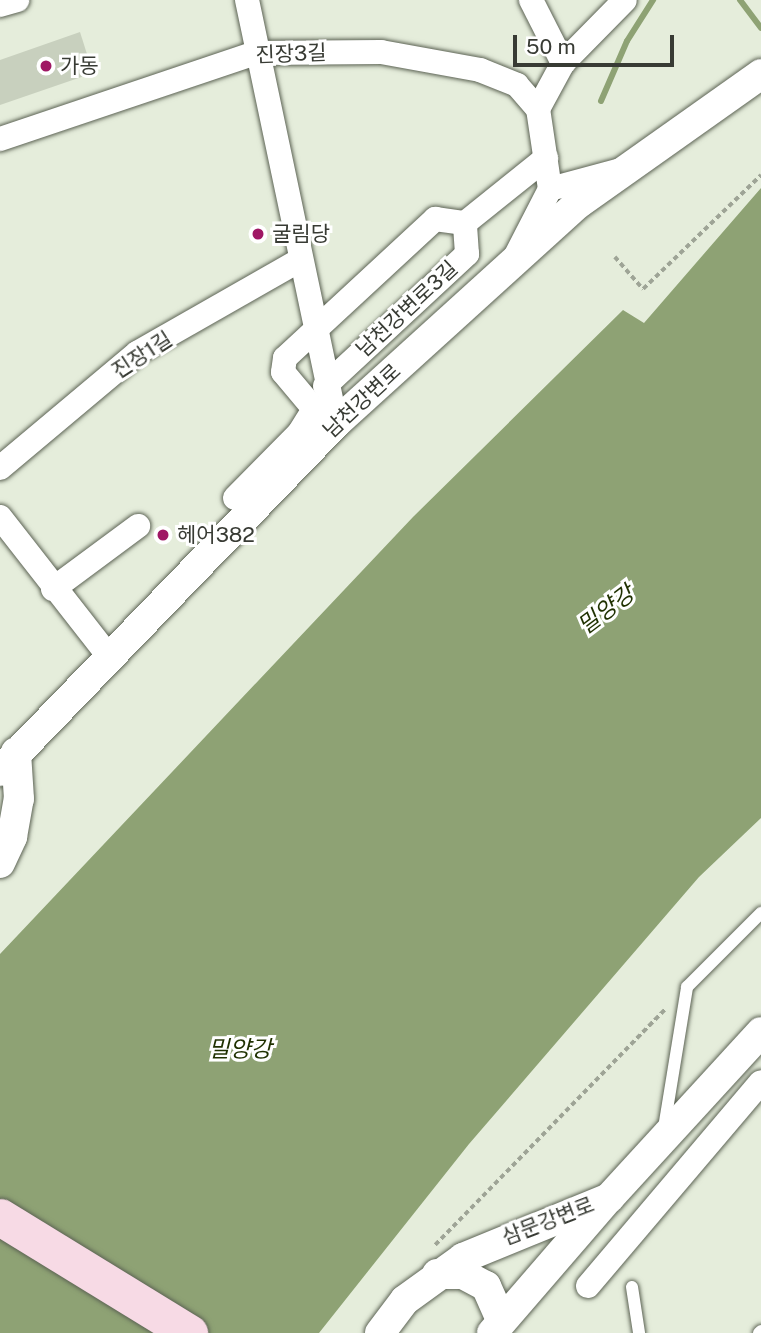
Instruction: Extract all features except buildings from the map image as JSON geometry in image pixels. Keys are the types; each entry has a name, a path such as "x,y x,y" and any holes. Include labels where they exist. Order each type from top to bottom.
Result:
{"main road":[{"path":"0,1217 189,1333"}],"street":[{"path":"0,5 17,0"},
{"path":"247,0 255,53 298,261 325,386 336,423"},
{"path":"531,0 564,63"},
{"path":"512,264 550,189 538,109 564,63 625,0"},
{"name":"진장3길","path":"0,139 255,53 381,52 480,70 517,85 538,109"},
{"name":"남천강변로","path":"8,761 108,654 336,423 512,264 627,169 761,74"},
{"path":"235,498 299,433 314,410 283,372 285,358 435,219 465,223 546,158"},
{"path":"550,189 627,169"},
{"name":"남천강변로3길","path":"325,386 467,254 465,223"},
{"name":"진장1길","path":"0,468 136,353 298,261"},
{"path":"0,517 53,589 108,654"},
{"path":"53,589 138,526"},
{"path":"0,863 12,836 19,799 8,761"},
{"name":"삼문강변로","path":"380,1333 435,1261 495,1242 609,1198 664,1133 761,1032"},
{"path":"588,1286 761,1082"},
{"path":"497,1327 609,1198"},
{"path":"435,1261 485,1286 497,1327"}],"lane":[{"path":"664,1133 687,988 761,913"},
{"path":"632,1287 639,1333"}],"path":[{"path":"615,257 643,289 761,175"},
{"path":"435,1261 687,988"}],"water":[{"name":"밀양강","path":"761,188 761,818 699,877 469,1144 319,1333 0,1333 0,954 413,517 623,310 644,323"}],"waterway":[{"path":"601,101 627,41 653,0"},
{"path":"740,0 761,28"}],"place":[{"name":"가동","path":"46,66"},
{"name":"굴림당","path":"258,234"},
{"name":"헤어382","path":"163,535"}]}
